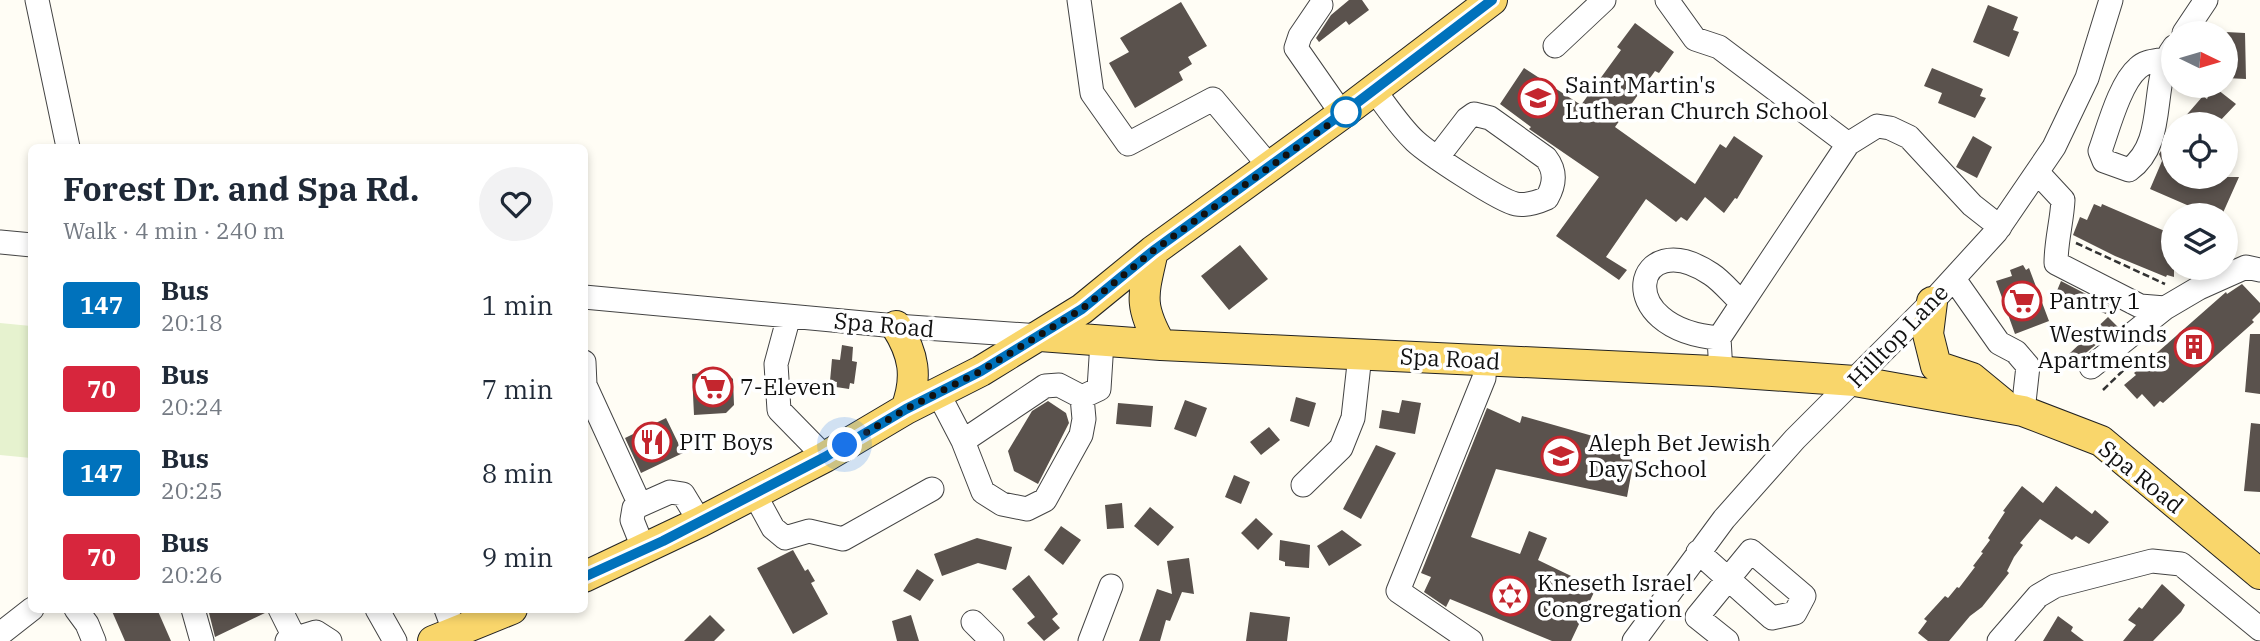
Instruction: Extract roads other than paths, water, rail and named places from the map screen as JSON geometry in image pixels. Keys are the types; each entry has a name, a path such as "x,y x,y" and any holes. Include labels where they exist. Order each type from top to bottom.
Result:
{"main road":[{"path":"588,575 755,495 1040,336 1082,309 1153,251 1342,114 1492,0"},
{"path":"1153,251 1144,291 1146,319 1161,345"},
{"path":"1932,302 1928,334 1936,366 1972,378 2016,409"},
{"path":"896,326 908,344 914,365 912,393 906,409"},
{"name":"Spa Road","path":"1040,336 1102,342 1855,381 2016,409 2101,441 2260,575"},
{"path":"445,628 498,613"}],"street":[{"path":"37,0 67,144"},
{"path":"1079,0 1092,93 1128,144 1213,99 1270,167"},
{"path":"1555,46 1604,0"},
{"path":"1667,0 1695,38 1718,47 1848,144"},
{"name":"Hilltop Lane","path":"1634,641 1698,552 1795,439 1932,302 2000,227 2054,147 2087,78 2111,0"},
{"path":"2192,21 2206,0"},
{"path":"1321,5 1300,36 1296,48 1342,114"},
{"path":"2169,53 2158,113 2143,157 2129,170 2118,168 2100,157 2124,88 2136,69 2169,53"},
{"path":"1374,90 1414,140 1437,158 1515,204 1547,198 1554,180 1552,165 1546,158 1482,115 1474,114 1467,119 1437,158"},
{"path":"1721,372 1719,338 1848,144 1877,126 1891,128 1909,137 1972,205 2000,227"},
{"path":"2038,173 2063,200 2056,263 2140,306 2170,299 2246,267 2260,270"},
{"path":"0,242 28,245"},
{"path":"1719,338 1697,336 1665,321 1646,297 1643,282 1646,276 1658,263 1675,260 1688,262 1712,274 1742,303"},
{"path":"1954,279 1999,343 2016,352 2028,366 2016,409"},
{"name":"Spa Road","path":"588,297 896,326 1040,336"},
{"path":"2091,367 2170,299"},
{"path":"789,316 776,364 779,410 825,457"},
{"path":"1082,397 1099,389 1102,342"},
{"path":"1303,485 1341,448 1353,418 1360,355"},
{"path":"1471,641 1398,591 1484,378 1485,361"},
{"path":"962,441 1045,386 1059,385 1082,397"},
{"path":"588,392 640,505"},
{"path":"937,393 962,441 983,492 1002,504 1027,509 1045,500 1081,435 1084,419 1082,397"},
{"path":"755,495 773,528 785,538 809,531 843,539 932,489"},
{"path":"644,550 632,520 634,508 640,505 670,492 683,494 700,522"},
{"path":"1697,617 1728,579 1698,552"},
{"path":"1999,641 2038,596 2055,586 2152,561 2181,565 2260,629"},
{"path":"1090,641 1111,586"},
{"path":"1667,592 1727,641"},
{"path":"0,634 28,612"},
{"path":"79,613 94,641"},
{"path":"195,613 202,641"},
{"path":"281,613 291,640 316,632 330,641"},
{"path":"379,613 395,641"},
{"path":"973,622 992,641"}],"place":[{"name":"Saint Martin's Lutheran Church School","path":"1538,98"},
{"name":"Pantry 1","path":"2022,301"},
{"name":"Westwinds Apartments","path":"2194,347"},
{"name":"7-Eleven","path":"713,387"},
{"name":"PIT Boys","path":"652,442"},
{"name":"Aleph Bet Jewish Day School","path":"1561,456"},
{"name":"Kneseth Israel Congregation","path":"1510,596"}]}
